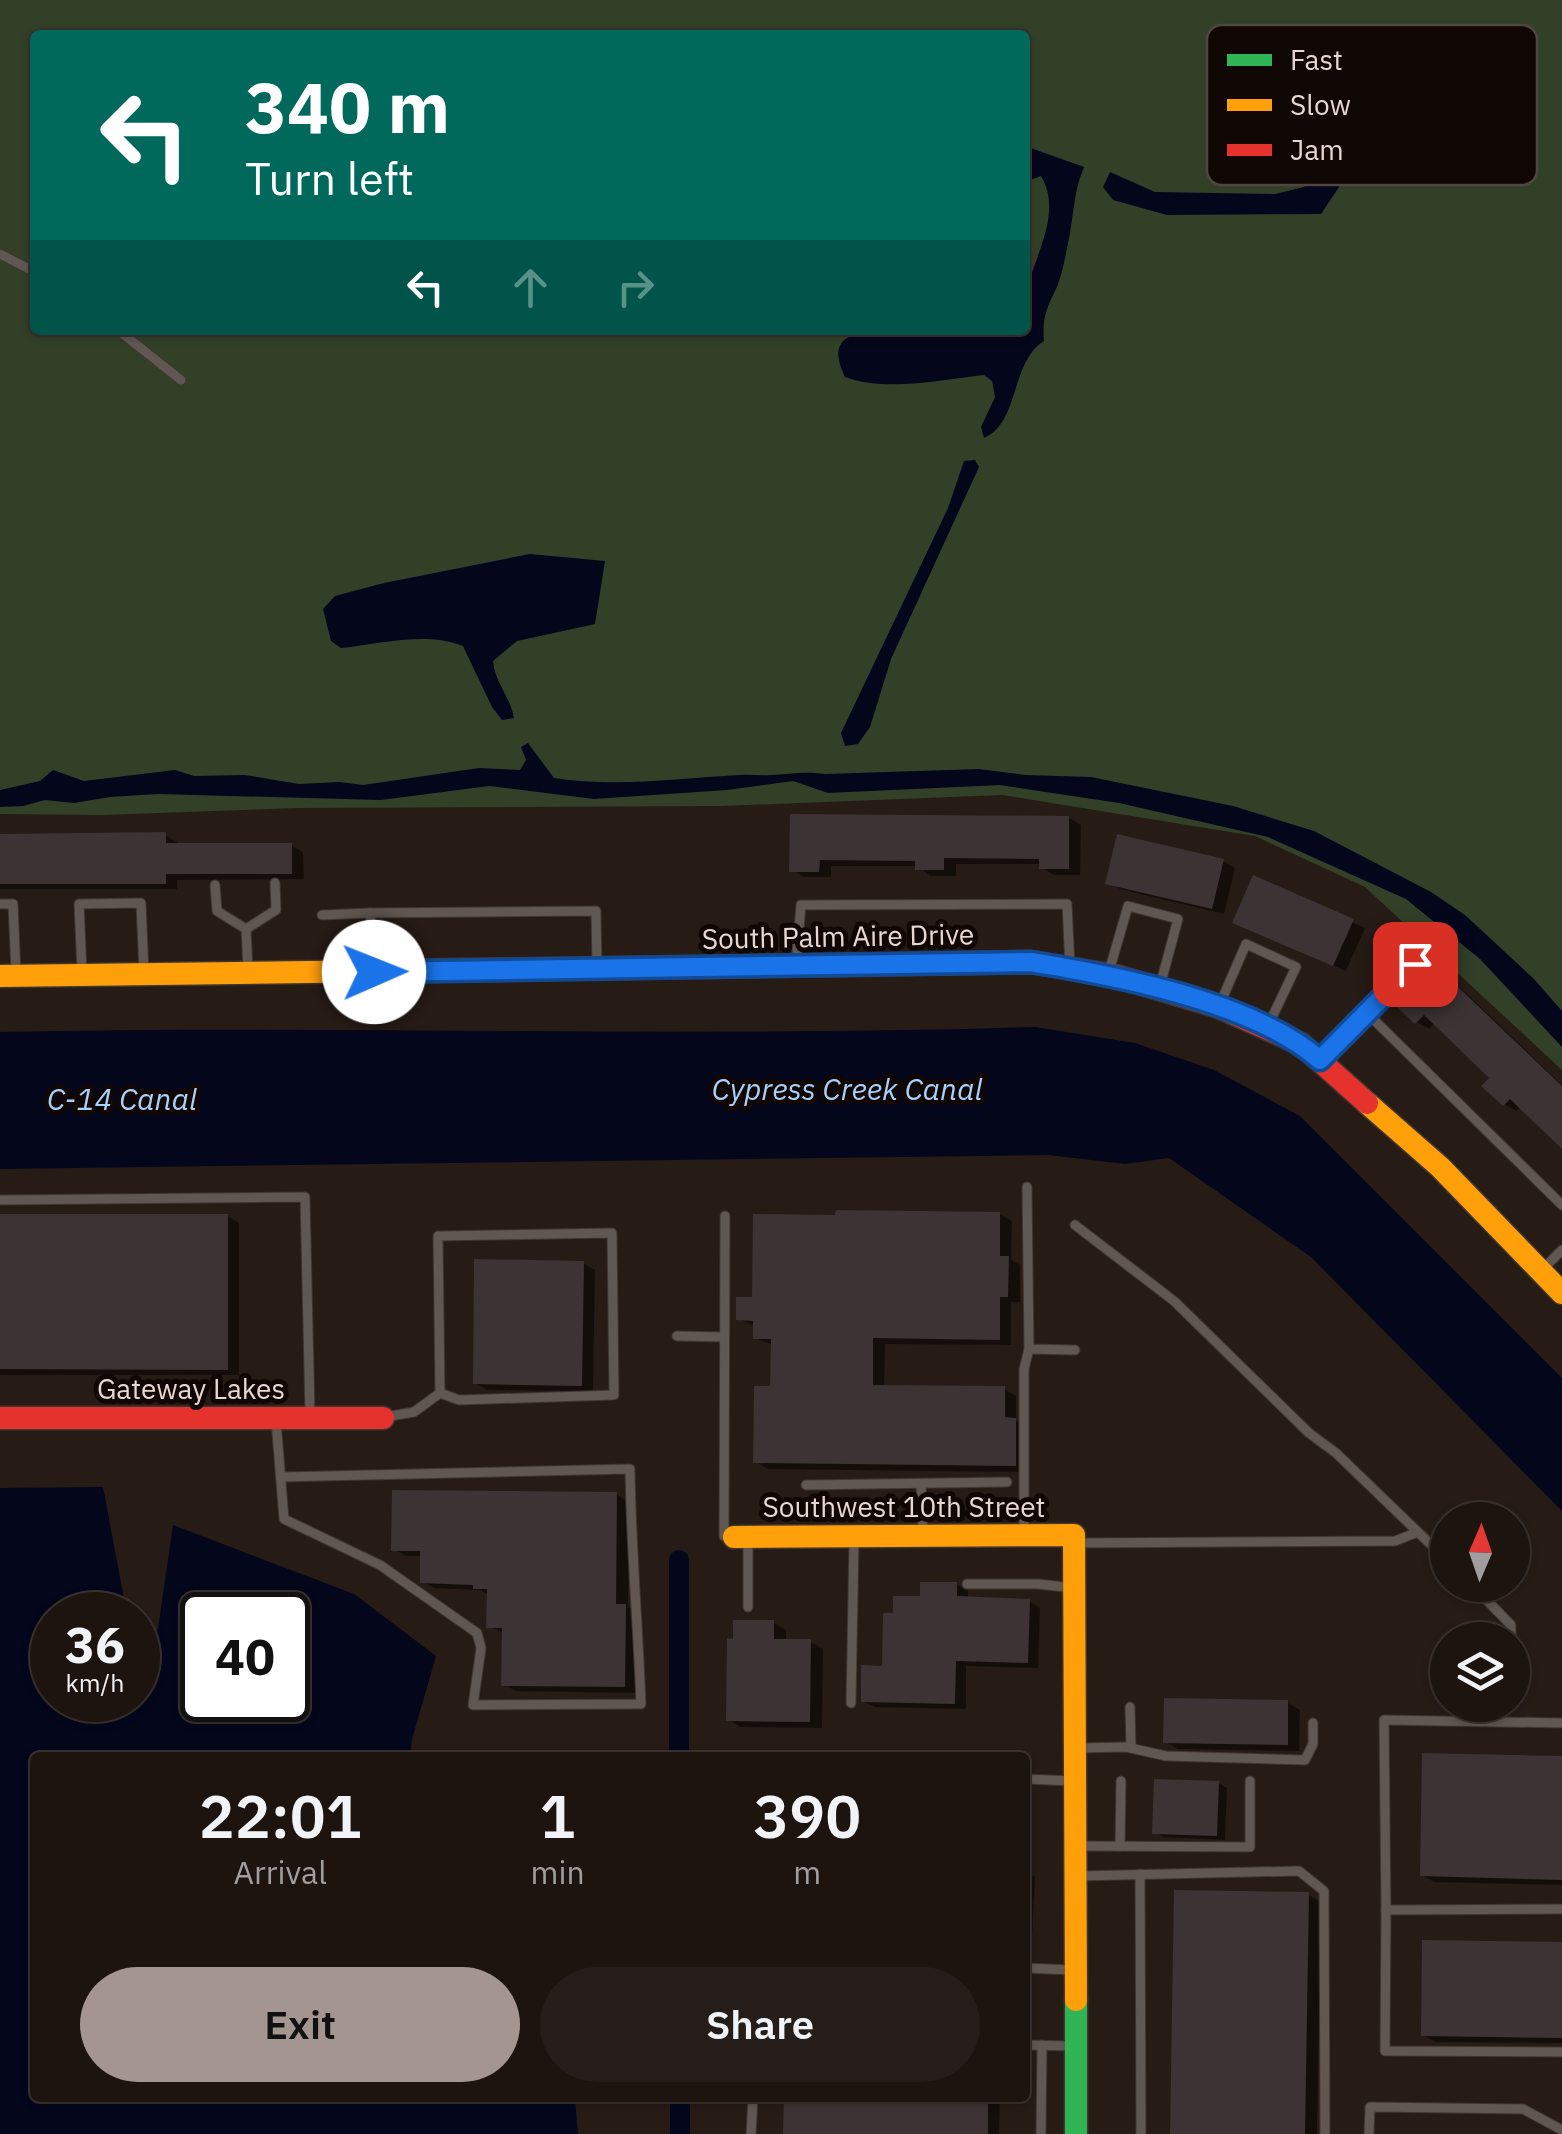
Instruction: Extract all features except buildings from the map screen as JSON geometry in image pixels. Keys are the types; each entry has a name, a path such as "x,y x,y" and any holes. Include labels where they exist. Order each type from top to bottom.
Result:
{"street":[{"name":"South Palm Aire Drive","path":"8,976 1031,962 1108,975 1219,1006 1301,1044 1440,1167 1562,1293"},
{"name":"Gateway Lakes","path":"0,1418 383,1418"},
{"name":"Southwest 10th Street","path":"735,1536 1074,1539"},
{"path":"1074,1539 1076,2134"}],"lane":[{"path":"0,254 30,269"},
{"path":"124,335 181,380"},
{"path":"246,929 276,910 275,883"},
{"path":"215,885 217,911 246,929"},
{"path":"82,974 79,904 141,903 144,974"},
{"path":"0,904 13,904 8,976"},
{"path":"796,967 800,905 1067,904 1070,969"},
{"path":"1108,975 1128,906 1178,918 1160,989"},
{"path":"322,915 596,911 597,969"},
{"path":"370,913 374,972"},
{"path":"246,929 248,973"},
{"path":"1219,1006 1246,944 1296,967 1267,1028"},
{"path":"1320,1060 1415,964"},
{"path":"1367,1013 1562,1206"},
{"path":"1024,1536 1024,1369 1029,1349 1027,1187"},
{"path":"0,1200 305,1198 310,1418"},
{"path":"725,1216 724,1336 735,1536 748,1607"},
{"path":"1075,1225 1174,1302 1430,1544"},
{"path":"612,1233 614,1396 458,1400 440,1394 438,1236 612,1233"},
{"path":"1540,1271 1562,1250"},
{"path":"677,1336 724,1336"},
{"path":"1029,1349 1075,1350"},
{"path":"383,1418 414,1412 440,1394"},
{"path":"276,1418 284,1519 380,1565 477,1633 481,1648 473,1704 641,1704 637,1598 631,1564 630,1468 281,1476"},
{"path":"806,1485 1008,1482"},
{"path":"922,1485 923,1538"},
{"path":"1074,1539 1395,1541 1418,1532"},
{"path":"851,1703 854,1537"},
{"path":"967,1584 1074,1588"},
{"path":"1489,1602 1508,1622"},
{"path":"1130,1707 1130,1748"},
{"path":"1562,1723 1384,1720 1385,2050 1562,2052"},
{"path":"1075,1748 1130,1748 1166,1756 1304,1760 1313,1744 1313,1724"},
{"path":"1030,1780 1076,1780"},
{"path":"1120,1846 1121,1781"},
{"path":"1076,1846 1250,1846 1250,1782"},
{"path":"1076,1876 1299,1871 1324,1891 1325,2134"},
{"path":"1140,1874 1141,2134"},
{"path":"1386,1910 1562,1909"},
{"path":"1030,1968 1076,1970"},
{"path":"1030,2045 1076,2046"},
{"path":"1040,2134 1042,2046"},
{"path":"750,2134 753,2102"},
{"path":"1369,2134 1370,2108 1523,2109 1562,2130"}],"green space":[{"path":"0,0 1562,0 1562,1070 1365,887 1255,836 1002,795 721,806 297,808 103,815 0,814"}],"water":[{"path":"1030,148 1084,167 1062,273 1046,314 1044,341 1025,363 1010,406 996,430 984,438 981,427 995,397 992,381 984,375 914,384 878,384 845,377 839,351 841,344 854,335 1030,335 1030,280 1048,221 1047,191 1041,176 1030,180"},
{"path":"1110,172 1155,192 1275,194 1340,185 1321,214 1167,215 1113,200 1103,187"},
{"path":"975,460 979,467 891,659 870,727 858,744 845,746 841,733 948,508 964,461"},
{"path":"530,554 605,561 595,624 517,641 493,661 514,718 502,720 492,707 463,646 418,639 341,648 331,641 323,609 335,596"},
{"path":"528,743 554,778 577,781 979,769 1091,777 1233,806 1314,831 1431,892 1465,915 1533,978 1562,1011 1562,1047 1480,959 1406,899 1268,837 1119,803 1000,785 828,793 793,781 727,790 594,799 489,786 381,800 158,794 74,803 45,800 0,807 0,790 40,781 53,770 84,781 175,770 194,776 245,775 299,784 363,785 479,768 520,770 526,760 521,747"},
{"name":"C-14 Canal","path":"1035,1027 1135,1043 1214,1070 1300,1116 1562,1378 1562,1511 1311,1257 1169,1158 1125,1164 1049,1155 0,1169 0,1032"},
{"path":"103,1487 123,1592 30,1592 30,1722 160,1722 160,1615 173,1525 354,1594 436,1656 411,1752 30,1752 30,2102 575,2102 578,2134 0,2134 0,1488"}],"waterway":[{"path":"679,1560 679,1752"},
{"path":"680,2102 680,2134"}],"traffic: fast":[{"path":"1076,2000 1076,2134"}],"traffic: slow":[{"path":"0,976 845,965"},
{"path":"1367,1103 1440,1167 1562,1293"},
{"path":"734,1537 1074,1535 1076,2000"}],"traffic: jam":[{"path":"845,965 1031,962 1116,976 1219,1007 1301,1044 1367,1103"},
{"path":"0,1418 383,1418"}],"route":[{"path":"374,972 1031,962 1116,976 1219,1006 1301,1044 1320,1060 1415,964"}],"water label":[{"name":"Cypress Creek Canal","path":"847,1088"}]}
